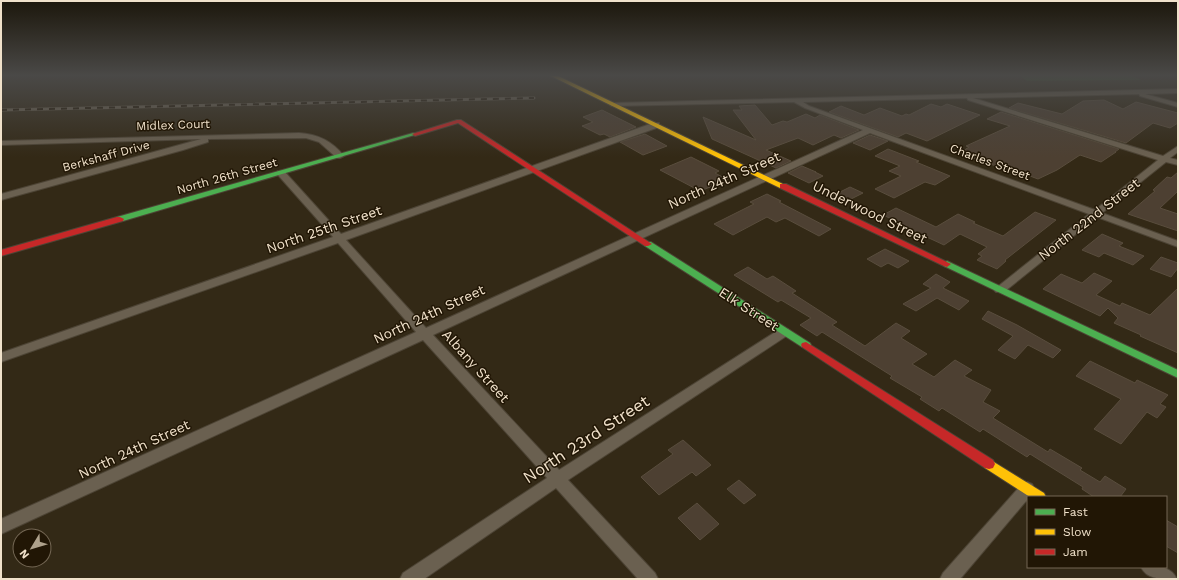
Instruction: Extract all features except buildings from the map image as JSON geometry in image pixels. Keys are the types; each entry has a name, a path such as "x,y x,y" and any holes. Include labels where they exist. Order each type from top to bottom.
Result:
{"street":[{"name":"Underwood Street","path":"608,102 1178,374"},
{"path":"612,104 701,102"},
{"name":"Charles Street","path":"799,102 807,107 1178,244"},
{"path":"981,102 1178,163"},
{"path":"1166,102 1178,105"},
{"name":"North 26th Street","path":"1,253 459,122"},
{"name":"Elk Street","path":"459,122 1033,493"},
{"name":"North 25th Street","path":"1,358 534,170 656,125"},
{"name":"North 24th Street","path":"1,526 870,130"},
{"name":"Midlex Court","path":"1,143 217,136 309,135 322,139 340,156"},
{"name":"Berkshaff Drive","path":"1,197 180,148 217,136"},
{"name":"North 22nd Street","path":"1000,290 1178,148"},
{"name":"Albany Street","path":"281,173 557,480 649,579"},
{"name":"North 23rd Street","path":"409,579 557,480 784,332"},
{"path":"949,579 1027,499"},
{"path":"1151,568 1168,579"}],"railway":[{"path":"1,110 353,102"}],"traffic: fast":[{"path":"120,219 415,134"},
{"path":"648,244 806,345"},
{"path":"947,264 1178,374"}],"traffic: slow":[{"path":"608,102 783,186"},
{"path":"989,464 1038,496"}],"traffic: jam":[{"path":"415,134 459,121 648,244"},
{"path":"783,186 947,264"},
{"path":"1,253 120,219"},
{"path":"806,345 989,464"}]}
